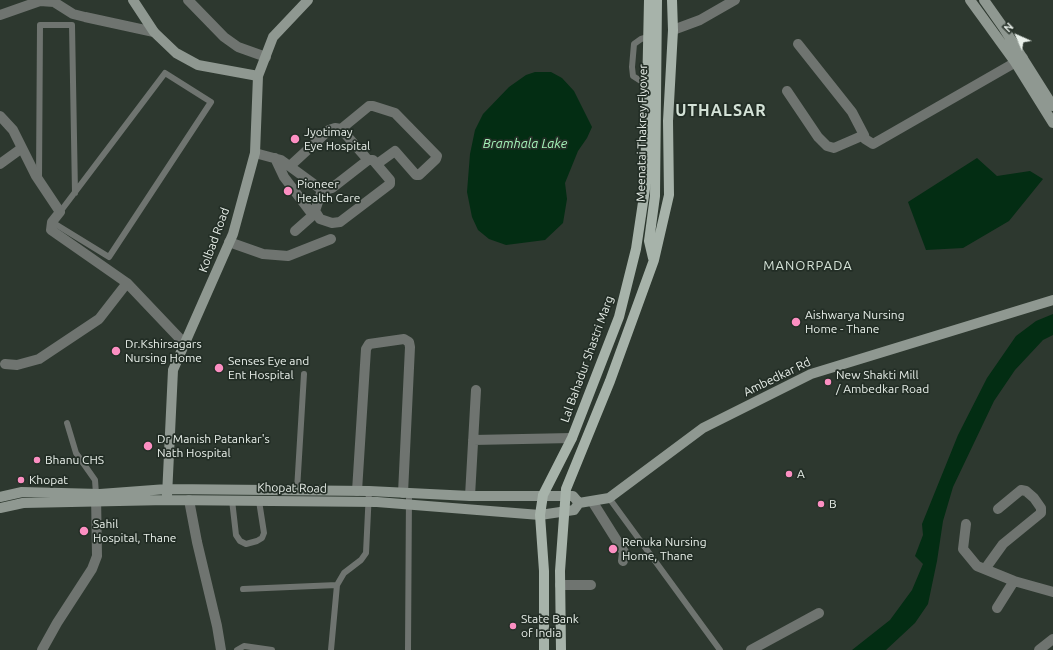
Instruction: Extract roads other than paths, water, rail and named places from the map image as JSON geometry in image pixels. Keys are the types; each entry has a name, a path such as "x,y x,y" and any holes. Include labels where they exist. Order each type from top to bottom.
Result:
{"main road":[{"name":"Kolbad Road","path":"166,500 173,370 229,242 255,153 258,76 273,37 308,0"},
{"name":"Lal Bahadur Shastri Marg","path":"544,650 544,571 540,515 543,496 572,438 619,316 634,259 645,189 650,0"},
{"name":"Meenatai Thakrey Flyover","path":"654,260 649,241 655,196 657,0"},
{"path":"561,650 560,585 566,489 610,380 654,260 669,196 668,121 673,30 672,0"},
{"path":"970,0 988,25 1019,60"},
{"path":"984,0 998,19 1019,60 1041,96 1053,123"},
{"path":"135,1 154,32 176,53 198,65 258,76"},
{"path":"988,25 998,19"},
{"path":"1041,96 1053,106"},
{"path":"634,259 649,241"},
{"name":"Ambedkar Rd","path":"579,503 609,498 703,428 811,374 1053,300"},
{"name":"Khopat Road","path":"0,508 23,503 167,489 369,491 540,515 574,510 579,503"},
{"name":"Khopat Road","path":"0,497 22,492 166,500 368,502 407,496 565,496"},
{"path":"565,496 573,496 579,503"}],"street":[{"path":"188,0 224,37 238,47 266,57"},
{"path":"673,30 700,20 735,0"},
{"path":"0,15 40,1 54,2 73,14 154,32"},
{"path":"798,44 852,112 865,139 873,144 1019,60"},
{"path":"787,91 818,137 828,146 834,148 864,135"},
{"path":"255,153 275,158 290,166 322,190 332,188 372,162 395,151 416,175 419,175 436,159 437,156 395,113 373,106 369,106 341,130"},
{"path":"0,116 13,130 39,181 60,212 52,222 51,230 127,283 184,343"},
{"path":"290,166 329,130 335,128 341,130 390,180 390,184 340,222 324,222 315,211 322,190"},
{"path":"0,164 22,148"},
{"path":"275,158 284,177 312,214 312,216 295,231"},
{"path":"229,242 263,254 288,256 331,239"},
{"path":"5,364 17,365 39,359 99,319 127,283"},
{"path":"357,491 366,349 369,344 404,340 409,342 410,347 407,496"},
{"path":"470,496 476,390"},
{"path":"473,440 572,438"},
{"path":"985,569 1003,544 1041,513 1041,508 1034,498 1026,491 1022,490 998,509"},
{"path":"42,650 57,623 92,569 97,556 96,497"},
{"path":"189,500 221,650"},
{"path":"592,501 624,552 623,561"},
{"path":"966,524 964,549 977,566 1014,581 1053,592"},
{"path":"997,608 1014,581"},
{"path":"560,585 591,584"},
{"path":"751,650 819,613"},
{"path":"1039,650 1053,639"}],"lane":[{"path":"39,181 40,25 72,25 75,193"},
{"path":"647,85 633,76 632,66 634,44 640,39 648,37"},
{"path":"52,222 109,257 211,102 165,73 60,212"},
{"path":"296,490 304,374"},
{"path":"67,423 76,453 95,480 96,497"},
{"path":"331,650 337,585 344,573 361,560 366,553 369,491"},
{"path":"407,496 408,650"},
{"path":"609,498 720,650"},
{"path":"232,500 236,535 240,541 246,544 257,542 262,538 264,533 259,501"},
{"path":"243,589 337,585"},
{"path":"237,650 244,646 272,650"}],"water":[{"name":"Bramhala Lake","path":"535,72 551,72 562,78 574,91 592,127 587,138 578,151 565,183 567,199 563,223 545,240 506,245 489,239 478,230 472,217 467,192 470,154 475,130 483,114 509,87 526,75"},
{"path":"977,158 997,176 1030,171 1043,179 1009,221 963,248 926,250 908,202"},
{"path":"1053,314 1053,335 1043,340 1015,370 994,401 953,487 943,521 937,561 928,604 915,623 886,650 852,650 890,620 912,590 923,564 915,556 923,535 922,524 958,435 987,378 1016,336 1036,321"}],"place":[{"name":"Jyotimay Eye Hospital","path":"295,139"},
{"name":"Pioneer Health Care","path":"288,191"},
{"name":"Aishwarya Nursing Home - Thane","path":"796,322"},
{"name":"Dr.Kshirsagars Nursing Home","path":"116,351"},
{"name":"Senses Eye and Ent Hospital","path":"219,368"},
{"name":"New Shakti Mill / Ambedkar Road","path":"828,382"},
{"name":"Dr Manish Patankar's Nath Hospital","path":"148,446"},
{"name":"Bhanu CHS","path":"37,460"},
{"name":"A","path":"789,474"},
{"name":"Khopat","path":"21,480"},
{"name":"B","path":"821,504"},
{"name":"Sahil Hospital, Thane","path":"84,531"},
{"name":"Renuka Nursing Home, Thane","path":"613,549"},
{"name":"State Bank of India","path":"513,626"}],"district":[{"name":"UTHALSAR","path":"721,111"},
{"name":"MANORPADA","path":"808,266"}]}
